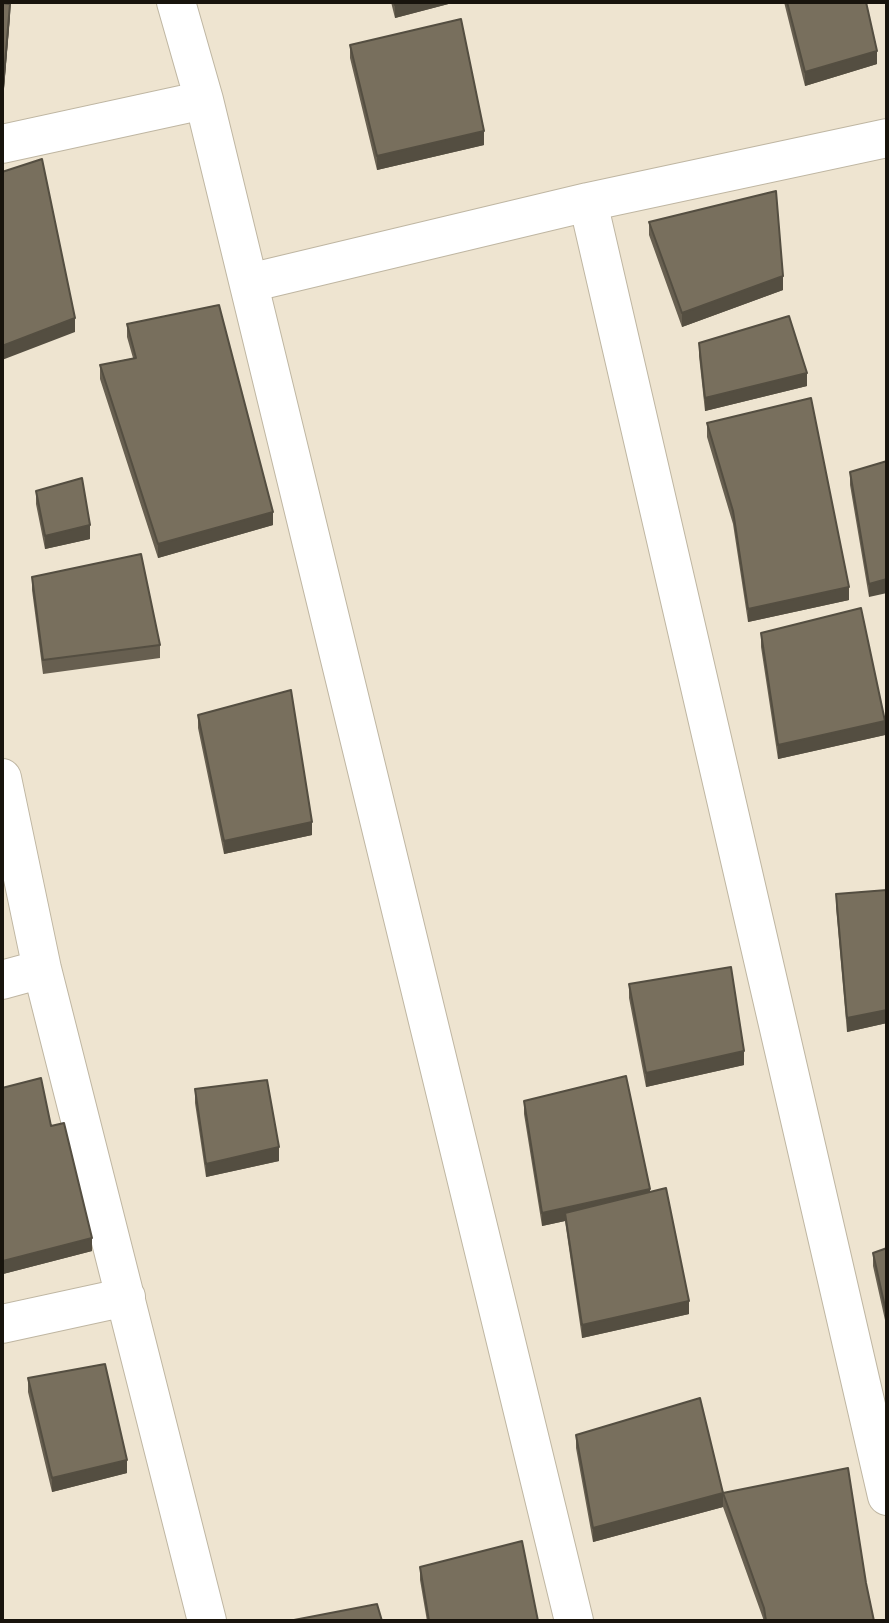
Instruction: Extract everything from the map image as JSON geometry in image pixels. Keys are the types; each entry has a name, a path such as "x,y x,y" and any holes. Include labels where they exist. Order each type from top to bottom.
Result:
{"street":[{"path":"176,2 204,100 249,283 574,1621"},
{"path":"2,144 204,100"},
{"path":"249,283 588,202 887,138"},
{"path":"588,202 887,1496"},
{"path":"2,778 43,969 207,1621"},
{"path":"2,980 43,969"},
{"path":"2,1324 126,1297"}],"building":[{"path":"787,2 866,2 877,51 805,72"},
{"path":"2,3 10,4 2,99"},
{"path":"461,19 484,131 377,156 350,45"},
{"path":"42,159 75,318 2,346 2,172"},
{"path":"776,191 783,276 682,313 649,222"},
{"path":"219,305 273,512 158,544 100,365 136,358 127,324"},
{"path":"789,316 807,373 705,398 699,343"},
{"path":"811,398 849,587 748,609 733,511 707,423"},
{"path":"887,461 887,579 869,584 850,472"},
{"path":"82,478 90,525 45,536 36,491"},
{"path":"141,554 160,645 43,660 32,577"},
{"path":"861,608 885,721 778,745 761,633"},
{"path":"291,690 312,822 224,841 198,715"},
{"path":"887,890 887,1010 847,1018 836,894"},
{"path":"731,967 744,1051 646,1073 629,984"},
{"path":"626,1076 650,1189 542,1213 524,1101"},
{"path":"41,1078 51,1126 64,1123 92,1238 3,1261 2,1088"},
{"path":"267,1080 279,1147 206,1164 195,1089"},
{"path":"666,1188 689,1301 582,1325 565,1213"},
{"path":"887,1248 887,1316 873,1253"},
{"path":"105,1364 127,1460 52,1478 28,1378"},
{"path":"700,1398 723,1493 593,1528 576,1435"},
{"path":"848,1468 874,1621 766,1621 764,1608 723,1493"},
{"path":"522,1541 538,1621 429,1621 420,1567"},
{"path":"377,1604 382,1621 294,1620"}]}
